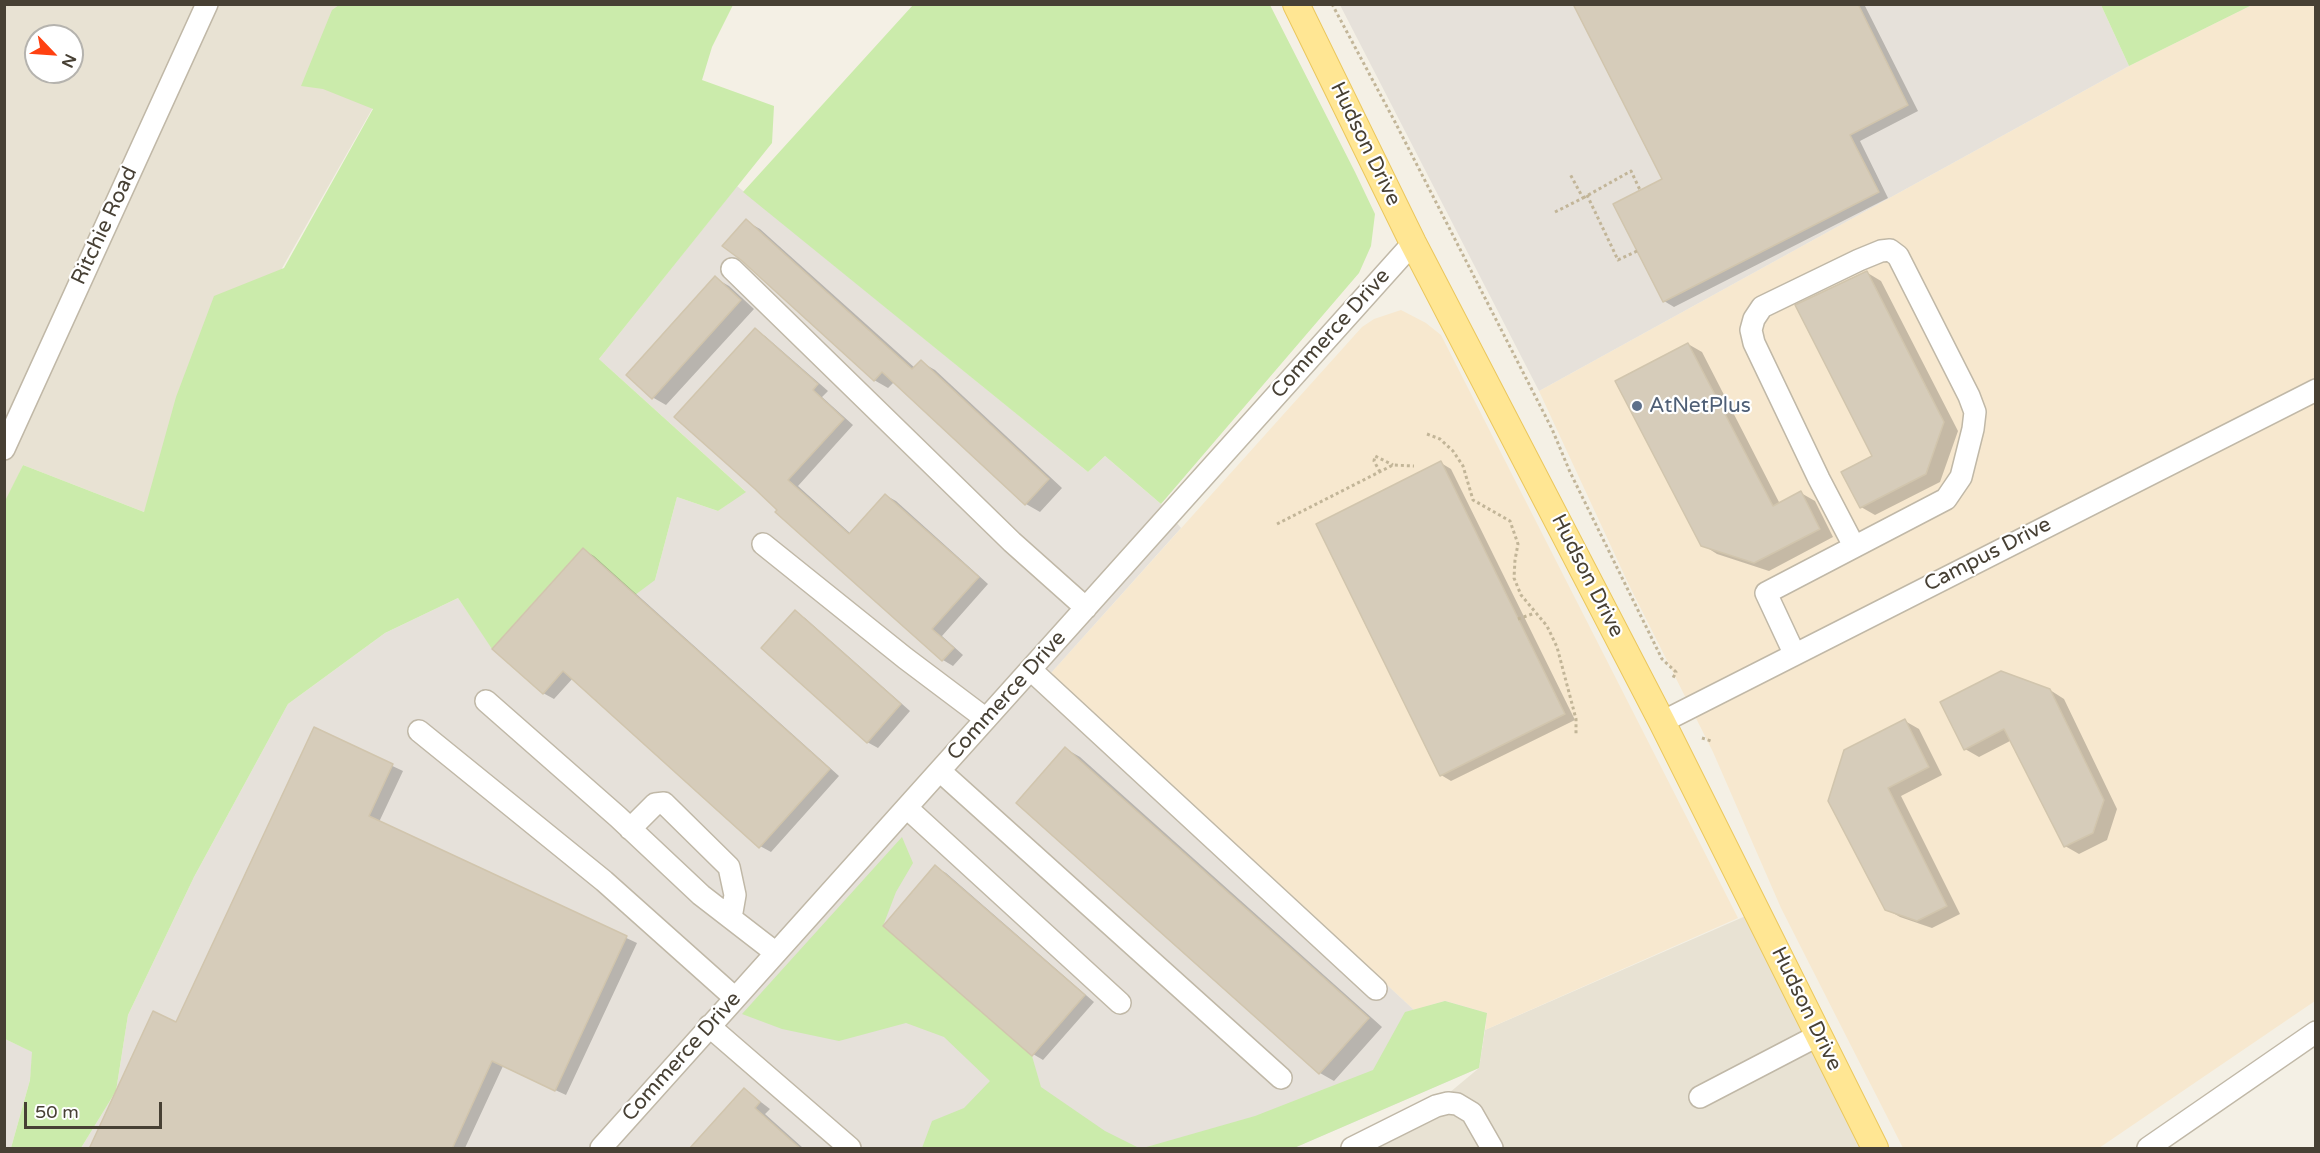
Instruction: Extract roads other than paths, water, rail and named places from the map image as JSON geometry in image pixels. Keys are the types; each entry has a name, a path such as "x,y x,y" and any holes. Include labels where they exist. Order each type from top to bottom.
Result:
{"main road":[{"name":"Hudson Drive","path":"1296,4 1413,243 1662,722 1875,1149"}],"street":[{"name":"Ritchie Road","path":"4,449 207,4"},
{"name":"Commerce Drive","path":"601,1149 1413,243"},
{"path":"1794,653 1766,593 1946,499 1954,491 1961,477 1973,429 1975,412 1969,396 1898,256 1890,250 1881,251 1859,260 1762,307 1754,319 1751,330 1754,343 1819,480 1854,546"},
{"path":"732,269 1012,542 1086,608"},
{"name":"Campus Drive","path":"1662,722 2316,390"},
{"path":"763,544 905,658 987,719"},
{"path":"1031,670 1376,989"},
{"path":"486,701 630,829 700,895 776,953"},
{"path":"419,731 604,881 735,998"},
{"path":"940,771 1281,1078"},
{"path":"630,829 655,804 664,803 729,867 735,895 731,918"},
{"path":"907,808 1120,1002"},
{"path":"709,1026 850,1149"},
{"path":"2148,1149 2316,1032"},
{"path":"1700,1097 1819,1035"},
{"path":"1352,1149 1431,1108 1448,1103 1465,1107 1477,1119 1492,1149"}],"place":[{"name":"AtNetPlus","path":"1637,406"}]}
